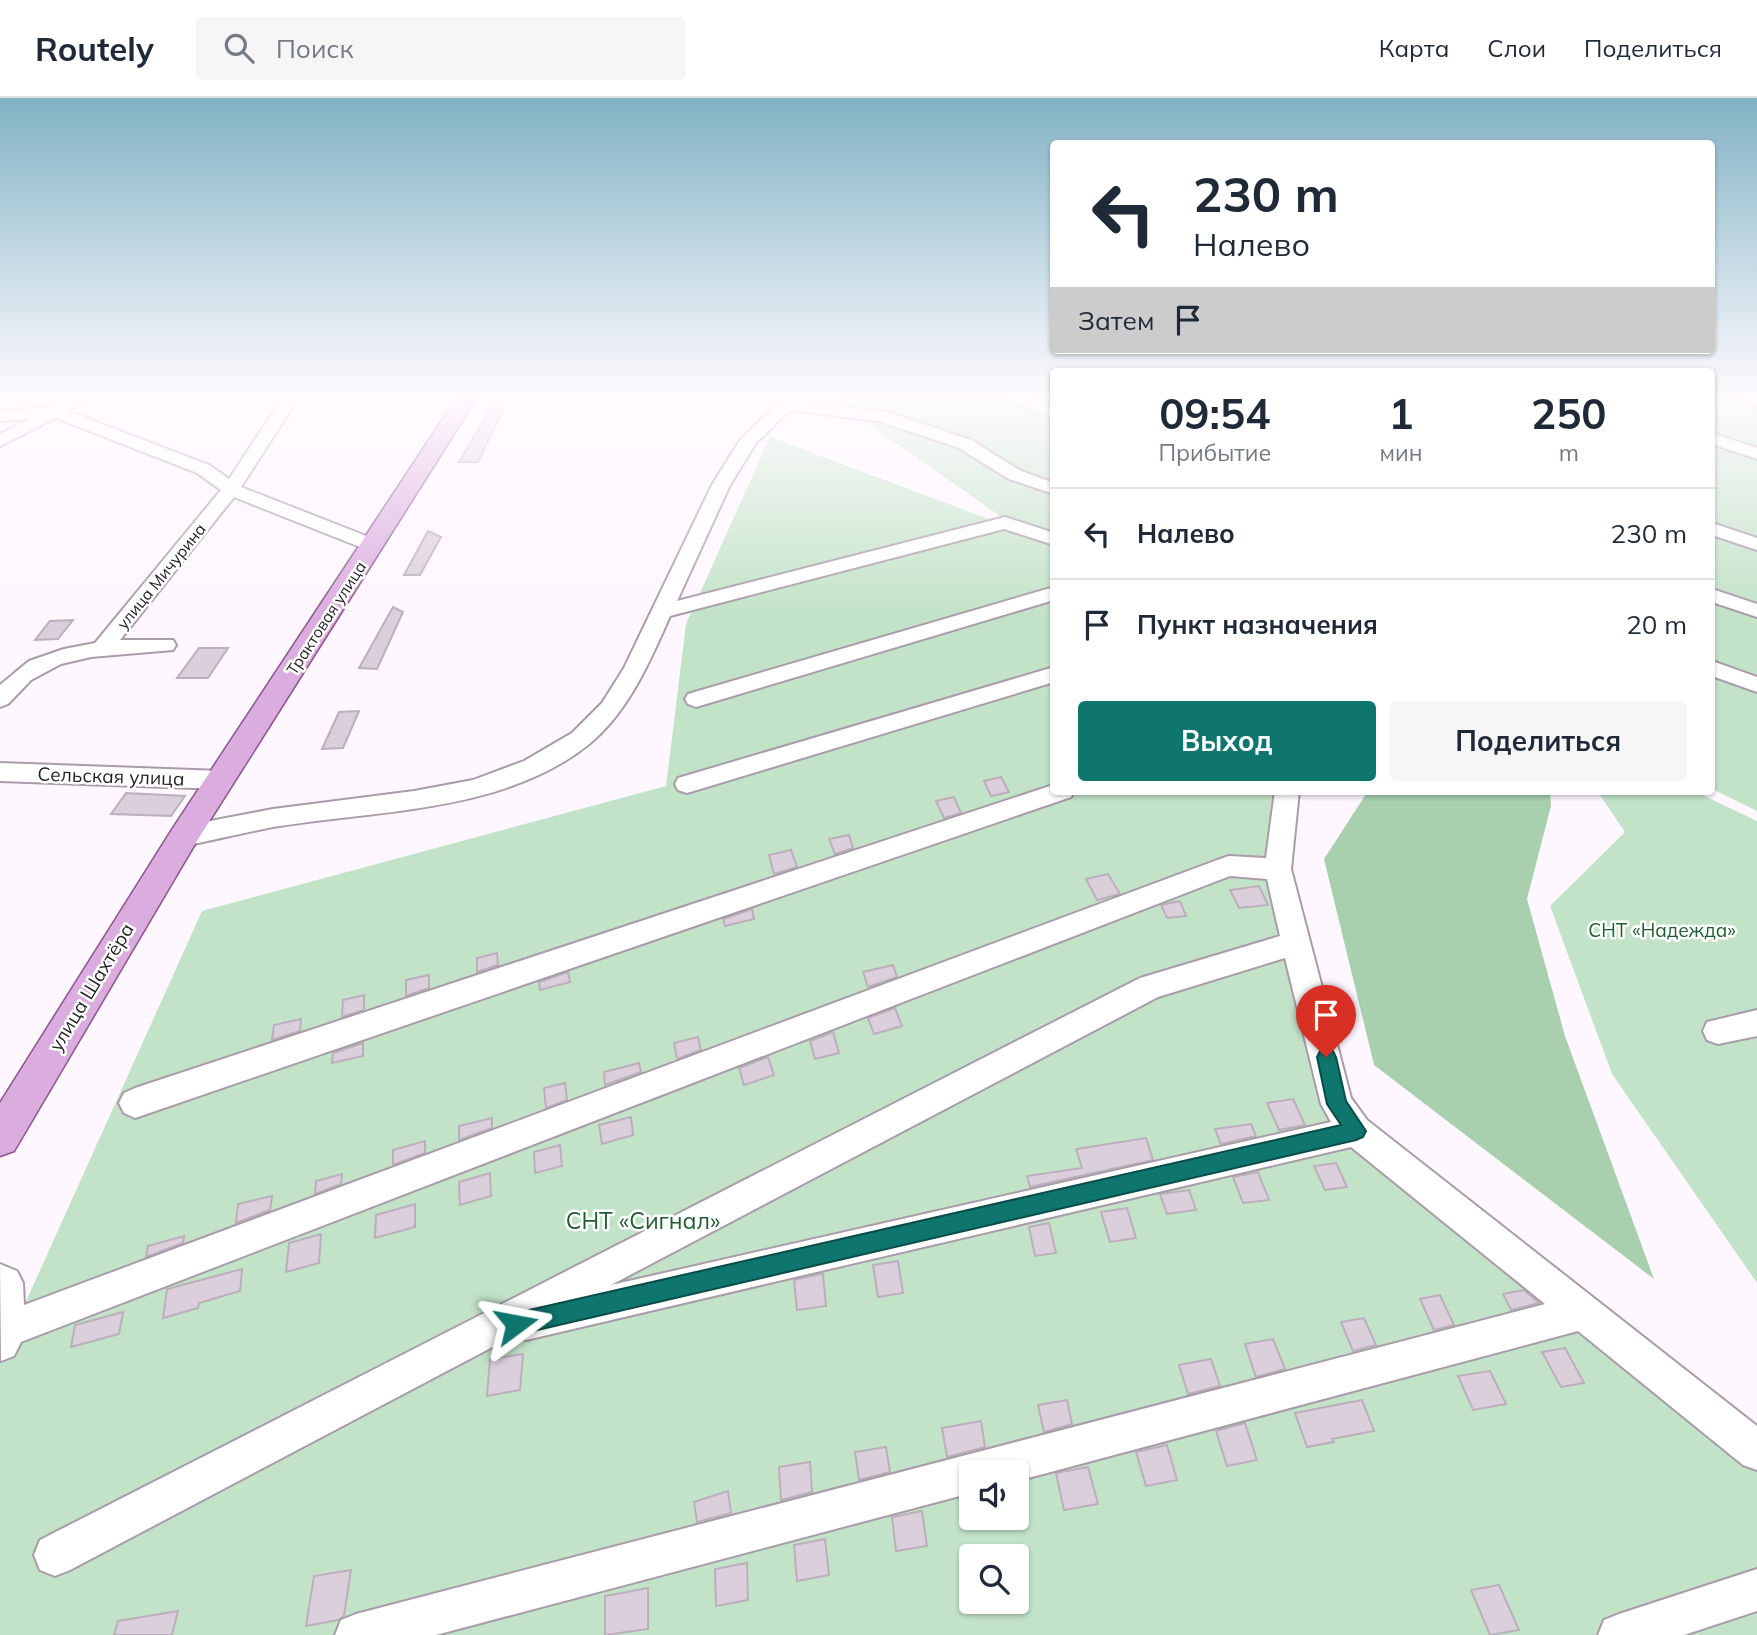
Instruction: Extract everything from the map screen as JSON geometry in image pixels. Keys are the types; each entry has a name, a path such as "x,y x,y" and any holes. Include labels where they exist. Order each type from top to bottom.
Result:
{"main road":[{"name":"Трактовая улица","path":"184,836 420,471"},
{"name":"улица Шахтёра","path":"0,1138 184,836"}],"street":[{"path":"205,471 231,489 372,545"},
{"name":"улица Мичурина","path":"102,648 243,471"},
{"path":"184,836 273,818 414,800 476,788 533,767 580,739 610,708 635,669 730,471"},
{"path":"1008,471 1050,488"},
{"path":"664,611 1005,523 1050,538"},
{"path":"1715,530 1757,544"},
{"path":"696,699 1050,594"},
{"path":"1715,596 1757,611"},
{"path":"0,699 23,674 51,660 102,648 165,645"},
{"path":"1715,669 1757,685"},
{"path":"687,784 1050,675"},
{"name":"Сельская улица","path":"0,772 222,780"},
{"path":"135,1102 1050,795"},
{"path":"1287,795 1278,869 1337,1104 1356,1131 1757,1451"},
{"path":"0,1282 5,1283 4,1337 1229,866 1278,869"},
{"path":"55,1555 1150,986 1295,943"},
{"path":"1718,1031 1757,1023"},
{"path":"489,1330 1356,1131"},
{"path":"1020,1460 1584,1312"},
{"path":"356,1635 959,1476"},
{"path":"1619,1635 1757,1590"}],"green space":[{"name":"СНТ «Сигнал»","path":"755,471 860,471 1050,542 1050,795 1276,795 1267,870 1348,1125 1757,1440 1757,1635 0,1635 0,1359 202,911 666,786 686,624"},
{"path":"935,471 1050,471 1050,534 1000,516"},
{"path":"1715,471 1757,471 1757,811 1715,790"},
{"path":"1365,795 1550,795 1551,806 1527,899 1565,1036 1654,1279 1374,1065 1324,859"},
{"name":"СНТ «Надежда»","path":"1600,795 1702,795 1757,821 1757,1283 1612,1074 1550,906 1625,832"}],"building":[{"path":"428,531 441,537 420,575 404,575"},
{"path":"393,607 403,612 377,669 359,668"},
{"path":"73,620 58,639 35,640 50,621"},
{"path":"199,648 228,648 208,678 177,678"},
{"path":"359,711 343,748 322,749 339,712"},
{"path":"1001,777 1009,792 991,796 984,781"},
{"path":"126,793 185,796 171,816 111,814"},
{"path":"954,797 961,813 944,818 936,801"},
{"path":"849,835 853,848 835,854 829,839"},
{"path":"791,850 797,867 774,874 769,855"},
{"path":"1108,874 1120,894 1097,900 1086,879"},
{"path":"1259,886 1268,905 1239,908 1230,890"},
{"path":"1180,901 1186,916 1167,918 1161,905"},
{"path":"752,909 754,919 725,926 723,919"},
{"path":"497,953 498,965 477,972 477,958"},
{"path":"893,965 897,977 868,987 863,972"},
{"path":"568,972 570,982 540,990 539,982"},
{"path":"429,975 429,988 406,996 406,980"},
{"path":"364,995 364,1010 342,1017 343,1000"},
{"path":"895,1008 902,1026 874,1034 868,1018"},
{"path":"301,1019 300,1031 272,1040 274,1025"},
{"path":"833,1032 839,1053 815,1059 810,1041"},
{"path":"698,1037 701,1050 677,1059 674,1043"},
{"path":"363,1043 363,1056 332,1063 333,1053"},
{"path":"768,1057 774,1075 744,1085 739,1068"},
{"path":"639,1063 641,1072 605,1085 604,1072"},
{"path":"565,1083 567,1100 546,1108 544,1088"},
{"path":"1293,1099 1305,1125 1279,1130 1267,1103"},
{"path":"631,1117 633,1135 602,1144 599,1125"},
{"path":"492,1118 492,1128 459,1140 459,1126"},
{"path":"1251,1124 1256,1136 1221,1144 1215,1129"},
{"path":"1146,1138 1153,1160 1030,1187 1027,1176 1082,1168 1076,1149"},
{"path":"425,1141 425,1153 393,1165 393,1150"},
{"path":"560,1145 562,1166 535,1173 534,1152"},
{"path":"1336,1163 1347,1187 1325,1190 1314,1166"},
{"path":"1258,1172 1269,1200 1243,1203 1233,1177"},
{"path":"490,1173 491,1196 460,1205 459,1182"},
{"path":"342,1174 341,1184 315,1194 316,1181"},
{"path":"1189,1190 1196,1210 1167,1214 1160,1194"},
{"path":"272,1196 270,1210 236,1223 238,1204"},
{"path":"415,1204 415,1227 375,1238 376,1215"},
{"path":"1127,1208 1136,1238 1110,1242 1101,1212"},
{"path":"1049,1223 1056,1253 1035,1256 1029,1227"},
{"path":"321,1234 319,1263 286,1272 289,1243"},
{"path":"184,1236 183,1243 146,1257 148,1246"},
{"path":"898,1261 903,1293 878,1297 873,1265"},
{"path":"242,1269 240,1291 199,1303 198,1308 163,1318 167,1289"},
{"path":"823,1274 826,1306 797,1310 794,1280"},
{"path":"1524,1290 1539,1303 1511,1310 1503,1294"},
{"path":"1440,1295 1454,1325 1434,1330 1420,1299"},
{"path":"123,1312 119,1334 71,1347 75,1325"},
{"path":"1364,1318 1376,1345 1353,1351 1341,1322"},
{"path":"1273,1339 1285,1369 1256,1377 1245,1344"},
{"path":"1565,1348 1584,1383 1561,1387 1542,1352"},
{"path":"523,1354 520,1390 487,1396 490,1359"},
{"path":"1211,1359 1220,1386 1188,1394 1179,1365"},
{"path":"1490,1371 1506,1404 1473,1410 1458,1376"},
{"path":"1067,1400 1072,1424 1044,1432 1038,1405"},
{"path":"1362,1400 1374,1431 1307,1447 1295,1413"},
{"path":"981,1421 985,1447 947,1457 942,1428"},
{"path":"1245,1423 1257,1460 1227,1466 1216,1431"},
{"path":"1167,1445 1177,1480 1146,1486 1136,1452"},
{"path":"886,1447 890,1472 859,1480 855,1452"},
{"path":"810,1462 812,1492 781,1500 779,1467"},
{"path":"1088,1467 1098,1504 1064,1510 1056,1473"},
{"path":"728,1491 731,1513 697,1522 694,1502"},
{"path":"922,1511 927,1546 896,1551 892,1517"},
{"path":"825,1539 829,1575 797,1581 794,1545"},
{"path":"747,1563 748,1600 716,1606 715,1569"},
{"path":"351,1570 344,1616 338,1620 306,1626 314,1576"},
{"path":"1499,1585 1519,1630 1490,1635 1471,1590"},
{"path":"648,1588 648,1629 605,1635 605,1596"},
{"path":"178,1611 172,1635 114,1635 118,1621"}],"route":[{"path":"516,1324 1356,1131 1337,1104 1326,1057"}]}
